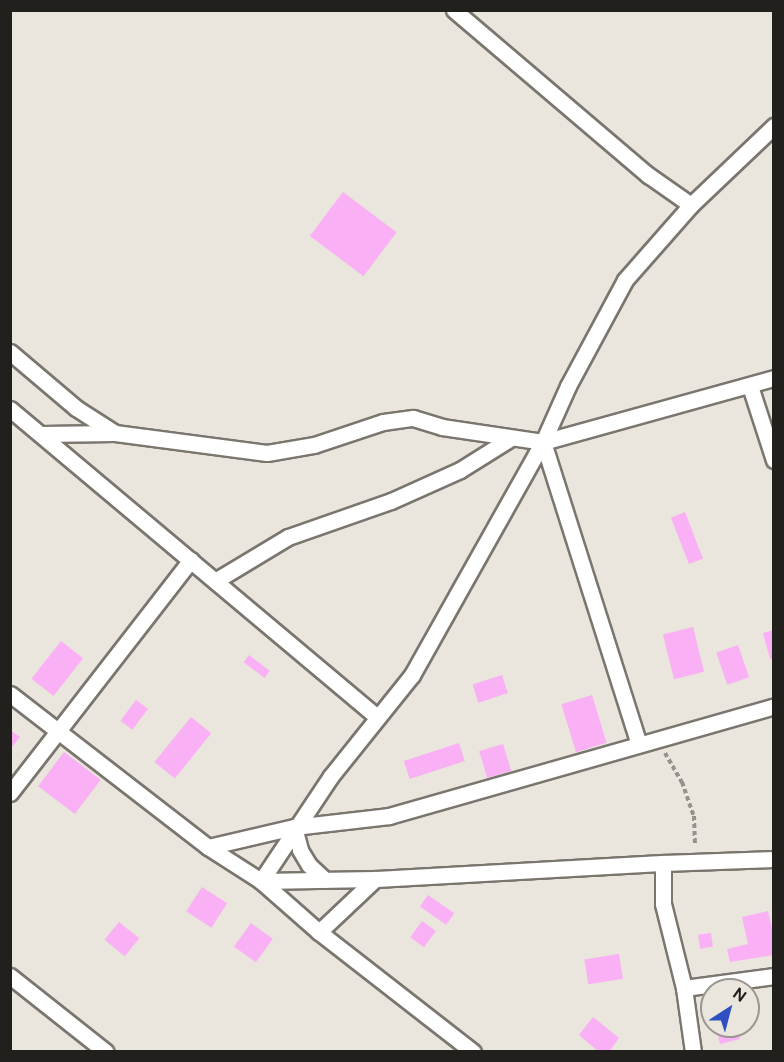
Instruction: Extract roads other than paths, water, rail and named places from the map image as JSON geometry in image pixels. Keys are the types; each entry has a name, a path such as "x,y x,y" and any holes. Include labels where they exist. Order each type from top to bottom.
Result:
{"street":[{"path":"454,10 648,175 691,205"},
{"path":"261,881 294,827 376,716 411,675 543,442 568,386 625,280 691,205 774,126"},
{"path":"13,357 76,408 114,434"},
{"path":"41,434 114,434 267,453 314,445 383,422 412,418 442,427 543,442 774,378"},
{"path":"750,386 774,460"},
{"path":"10,409 376,716"},
{"path":"215,581 288,537 392,501 460,470 511,438"},
{"path":"543,442 639,744"},
{"path":"10,793 191,560"},
{"path":"10,693 208,847 261,881 319,932 473,1052"},
{"path":"208,847 294,827 389,816 774,706"},
{"path":"294,827 300,850 309,866 325,880"},
{"path":"261,881 375,879 774,859"},
{"path":"663,863 663,904 684,988 693,1052"},
{"path":"319,932 375,879"},
{"path":"10,976 106,1052"},
{"path":"684,988 774,976"}]}
